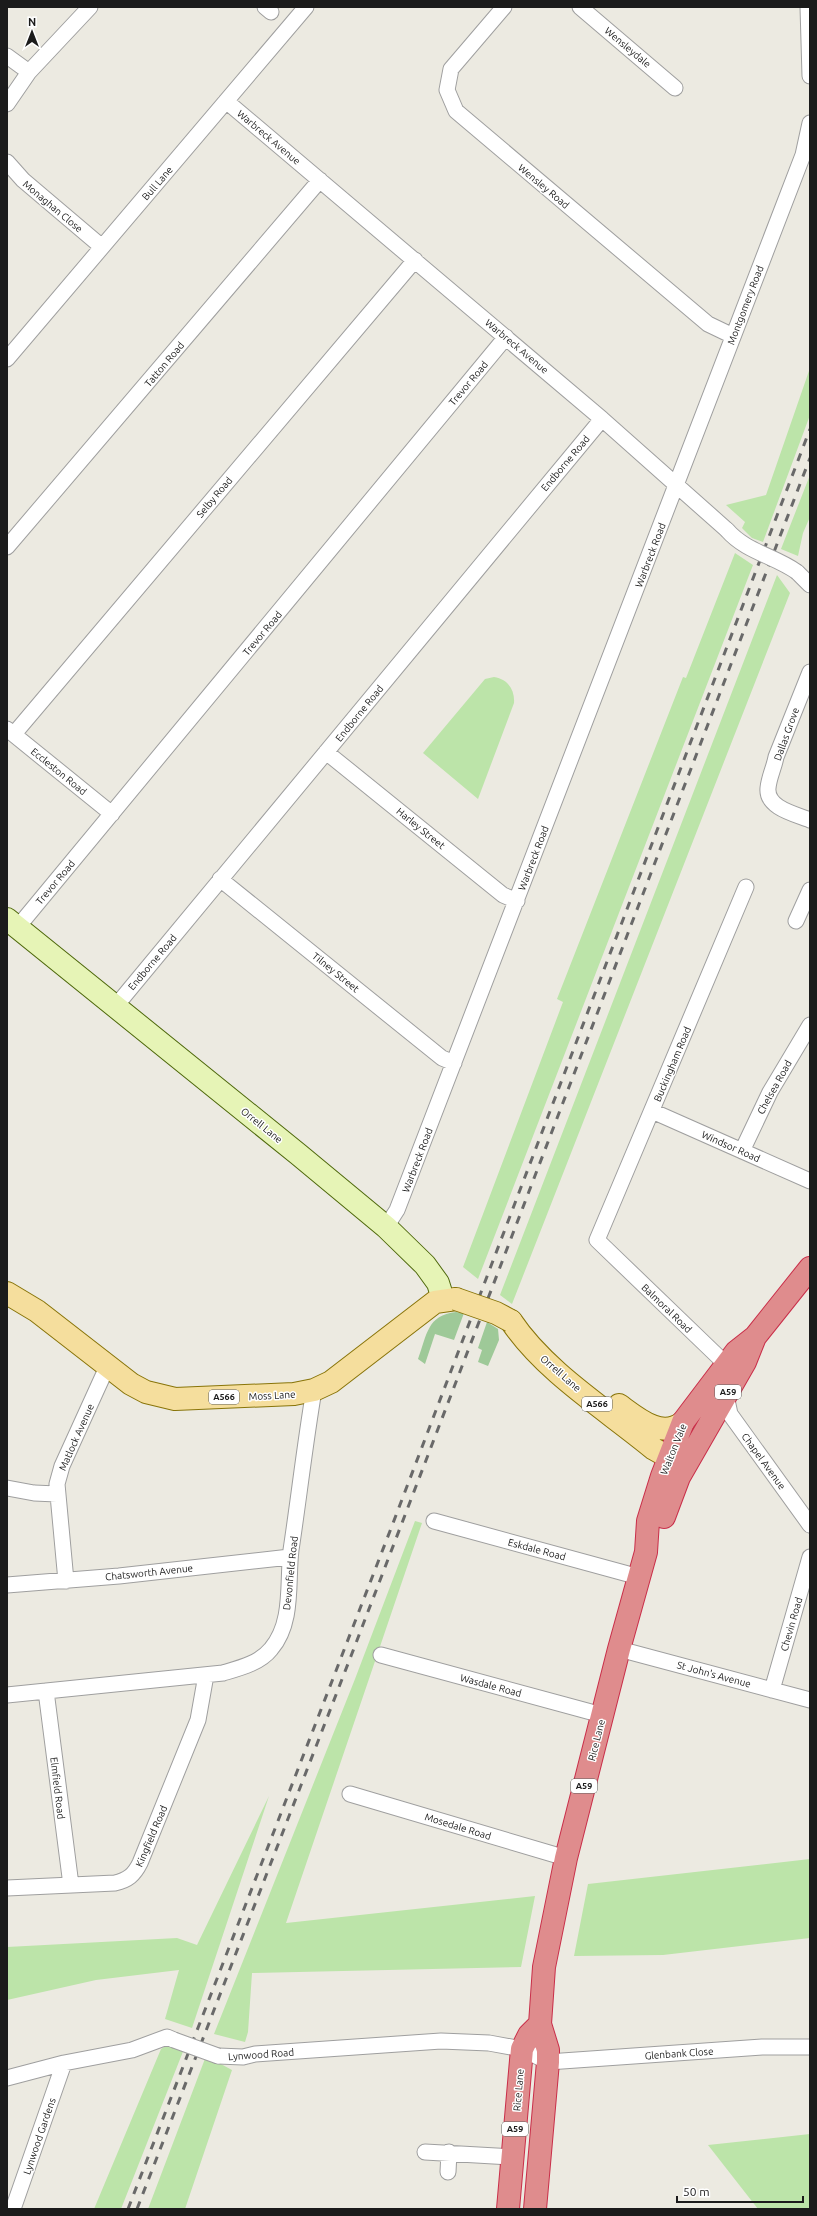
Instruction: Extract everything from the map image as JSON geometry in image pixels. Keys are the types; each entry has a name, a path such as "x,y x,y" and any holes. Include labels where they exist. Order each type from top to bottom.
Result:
{"highway":[{"name":"Walton Vale","path":"666,1447 683,1422 732,1370 755,1337 810,1268"},
{"name":"Walton Vale","path":"666,1487 696,1445 726,1395 732,1370"},
{"name":"Rice Lane","path":"534,2209 548,2062 548,2050 540,2024 544,1968 566,1858 602,1715 646,1552 661,1524 666,1487"},
{"name":"Rice Lane","path":"508,2209 522,2049 529,2035 540,2024"}],"main road":[{"name":"Moss Lane","path":"7,1293 37,1311 107,1368 146,1392 175,1399 294,1394 314,1390 341,1376 435,1302 450,1299"},
{"name":"Orrell Lane","path":"450,1299 496,1313 511,1322 531,1347 561,1374 666,1447"},
{"path":"666,1447 689,1452 696,1445"},
{"path":"666,1447 678,1470 666,1487"}],"street":[{"path":"7,104 29,72 90,7"},
{"name":"Bull Lane","path":"7,359 205,128 306,7"},
{"name":"Wensley Road","path":"504,7 451,69 447,90 456,111 708,324 733,336"},
{"name":"Wensleydale","path":"580,7 675,88"},
{"path":"808,7 810,76"},
{"path":"7,56 29,72"},
{"name":"Warbreck Avenue","path":"226,101 602,419 727,530 736,540 745,546 785,563 810,585"},
{"name":"Montgomery Road","path":"676,486 803,155 810,123"},
{"name":"Monaghan Close","path":"7,162 23,180 102,247"},
{"name":"Tatton Road","path":"7,547 320,180"},
{"name":"Selby Road","path":"10,732 415,260"},
{"name":"Trevor Road","path":"12,924 112,814 506,337"},
{"name":"Endborne Road","path":"115,1007 602,419"},
{"name":"Warbreck Road","path":"386,1227 397,1210 676,486"},
{"name":"Dallas Grove","path":"810,672 776,757 768,792 777,806 810,820"},
{"name":"Eccleston Road","path":"10,732 112,814"},
{"name":"Harley Street","path":"326,752 503,895 516,901"},
{"name":"Tilney Street","path":"220,879 442,1058 454,1063"},
{"name":"Buckingham Road","path":"597,1240 746,888"},
{"path":"796,921 810,890"},
{"name":"Orrell Lane","path":"12,924 298,1154 386,1227 425,1265 450,1299"},
{"name":"Chelsea Road","path":"742,1151 770,1092 810,1025"},
{"name":"Windsor Road","path":"652,1111 810,1181"},
{"name":"Balmoral Road","path":"597,1240 732,1370"},
{"name":"Matlock Avenue","path":"66,1581 57,1484 62,1466 107,1368"},
{"name":"Devonfield Road","path":"7,1695 223,1673 251,1664 272,1649 278,1639 286,1612 290,1557 314,1390"},
{"name":"Chapel Avenue","path":"726,1395 730,1414 810,1525"},
{"path":"7,1488 34,1493 57,1494"},
{"name":"Eskdale Road","path":"434,1521 639,1577"},
{"name":"Chatsworth Avenue","path":"7,1585 66,1581 290,1557"},
{"name":"Chevin Road","path":"772,1690 810,1557"},
{"name":"St John's Avenue","path":"619,1649 810,1700"},
{"name":"Wasdale Road","path":"381,1655 602,1715"},
{"name":"Kingfield Road","path":"7,1888 122,1881 137,1870 198,1720 206,1675"},
{"name":"Elmfield Road","path":"46,1691 71,1885"},
{"name":"Mosedale Road","path":"350,1794 566,1858"},
{"name":"Lynwood Road","path":"7,2078 64,2063 132,2050 167,2037 218,2056 243,2057 254,2054 441,2041 489,2044 522,2049 548,2062"},
{"name":"Glenbank Close","path":"548,2062 762,2047 810,2047"},
{"name":"Lynwood Gardens","path":"13,2209 64,2063"},
{"path":"425,2152 449,2152 512,2157"},
{"path":"448,2172 449,2152"}],"green space":[{"path":"810,368 810,415 763,542 752,538 742,528 745,522 726,505 766,495"},
{"path":"810,475 810,517 803,533 798,556 781,549"},
{"path":"735,553 753,565 478,1279 463,1267 563,1002 557,999 683,677 686,678"},
{"path":"777,575 790,593 512,1304 500,1295"},
{"path":"494,677 503,680 510,686 514,703 478,799 423,753 485,679"},
{"path":"456,1312 464,1313 454,1340 435,1334 425,1364 418,1359 426,1334 439,1317"},
{"path":"487,1322 498,1329 499,1340 488,1366 478,1362 482,1350 478,1348"},
{"path":"415,1521 422,1523 286,1923 535,1896 521,1967 252,1973 248,2032 245,2042 214,2034 355,1679"},
{"path":"269,1796 192,2028 165,2019 179,1970 96,1980 7,2000 7,1947 177,1938 197,1945"},
{"path":"810,1859 810,1938 663,1955 574,1956 588,1884"},
{"path":"169,2044 184,2049 121,2209 94,2209 161,2049"},
{"path":"206,2056 232,2070 185,2209 148,2209"},
{"path":"810,2134 810,2209 758,2209 708,2145"}],"railway":[{"path":"128,2209 390,1531 810,429"},
{"path":"137,2209 351,1656 810,458"}]}
